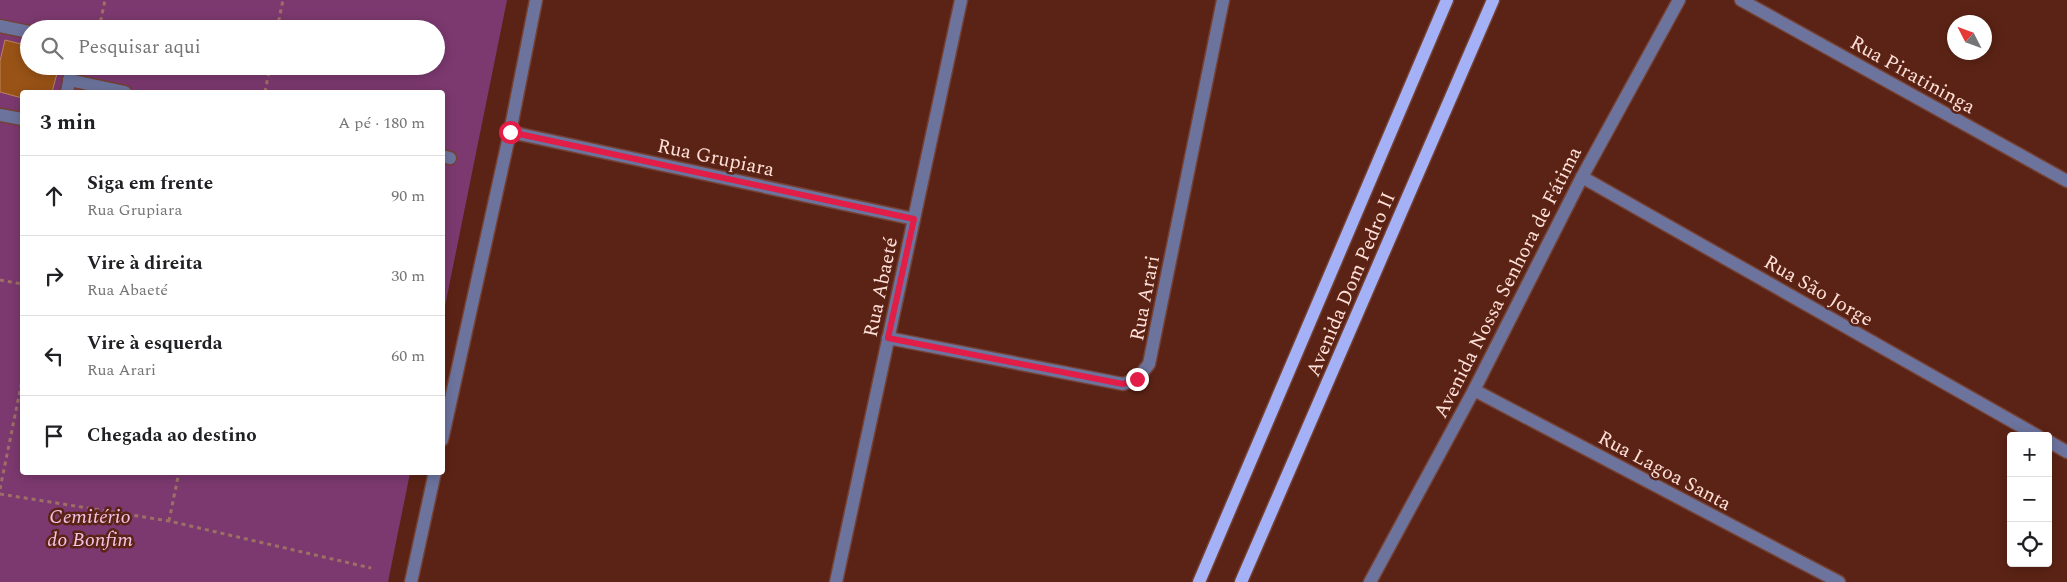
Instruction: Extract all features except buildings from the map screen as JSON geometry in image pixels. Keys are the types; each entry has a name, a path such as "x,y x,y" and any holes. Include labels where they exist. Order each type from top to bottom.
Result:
{"main road":[{"name":"Avenida Dom Pedro II","path":"1199,582 1447,0"},
{"name":"Avenida Dom Pedro II","path":"1241,582 1493,0"}],"street":[{"path":"445,426 510,132 536,0"},
{"name":"Rua Abaeté","path":"836,582 961,0"},
{"name":"Rua Arari","path":"888,338 1123,384 1137,379 1149,364 1223,0"},
{"name":"Avenida Nossa Senhora de Fátima","path":"1370,582 1474,390 1582,177 1679,0"},
{"name":"Rua Piratininga","path":"1742,0 2067,180"},
{"path":"0,26 20,30"},
{"path":"68,86 106,90"},
{"path":"0,115 20,119"},
{"name":"Rua Grupiara","path":"510,132 914,219"},
{"name":"Rua São Jorge","path":"1582,177 2031,432"},
{"name":"Rua Lagoa Santa","path":"1474,390 1839,582"},
{"path":"2052,443 2067,452"},
{"path":"411,582 434,475"}],"path":[{"path":"101,20 104,0"},
{"path":"279,20 283,0"},
{"path":"265,90 268,75"},
{"path":"0,280 20,284"},
{"path":"0,489 20,391"},
{"path":"169,521 178,475"},
{"path":"0,494 169,521 371,568"}],"green space":[{"name":"Cemitério do Bonfim","path":"0,0 507,0 445,306 445,90 20,90 20,475 410,475 388,582 0,582"}],"route":[{"path":"510,132 914,219 888,338 1123,384 1137,379"}]}
